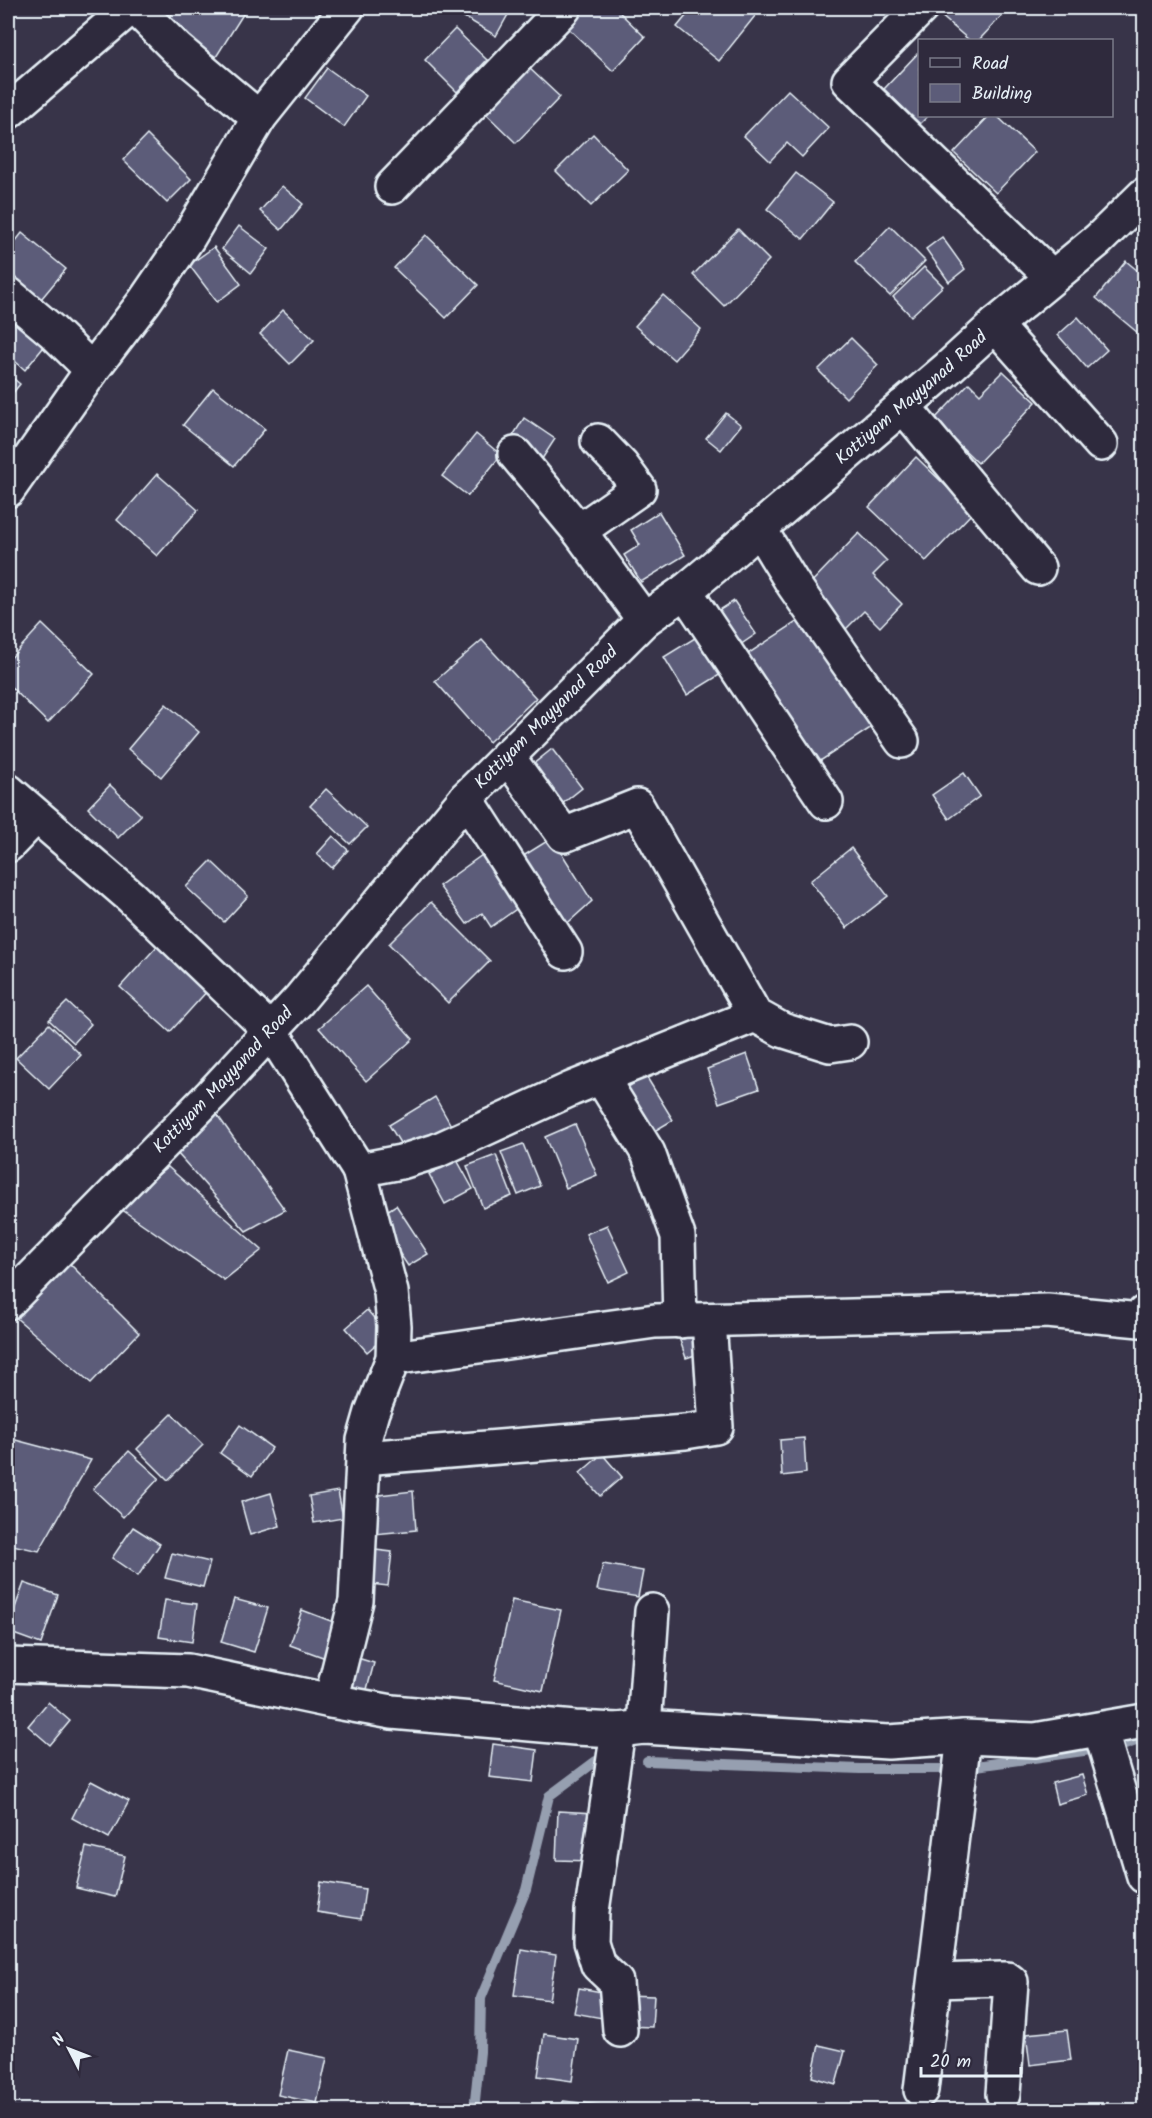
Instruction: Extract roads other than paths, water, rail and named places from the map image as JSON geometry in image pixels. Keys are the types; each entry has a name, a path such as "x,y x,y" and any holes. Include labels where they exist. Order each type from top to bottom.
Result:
{"street":[{"path":"8,112 130,8"},
{"path":"136,8 177,48 259,118"},
{"path":"8,490 188,238 259,118 347,8"},
{"path":"392,187 564,8"},
{"path":"921,8 849,81 1051,276"},
{"name":"Kottiyam Mayyanad Road","path":"8,1302 299,1000 466,798 644,620 685,591 948,368 1051,276 1098,240 1144,195"},
{"path":"8,294 52,331 92,370"},
{"path":"995,325 1101,444"},
{"path":"903,406 1038,568"},
{"path":"579,531 639,489 622,466 598,441"},
{"path":"515,454 579,531 644,620"},
{"path":"759,528 793,584 902,741"},
{"path":"685,591 826,802"},
{"path":"507,756 564,835 637,806 755,1015 782,1030 830,1045 850,1042"},
{"path":"8,792 131,897 270,1031 358,1170 391,1292 394,1326 393,1358 364,1440 356,1601 331,1701"},
{"path":"466,798 565,952"},
{"path":"8,844 36,816"},
{"path":"358,1170 401,1162 435,1151 601,1077 755,1015"},
{"path":"363,1458 685,1432 716,1427 678,1236 648,1153 601,1077"},
{"path":"393,1358 655,1322 1047,1311 1140,1320 1144,1313"},
{"path":"620,2030 616,1982 598,1965 591,1942 592,1911 631,1728 652,1611"},
{"path":"8,1665 188,1671 392,1712 575,1728 631,1728 888,1742 964,1737 1035,1740 1144,1721"},
{"path":"1100,1729 1144,1876"},
{"path":"921,2090 936,1982 964,1737"},
{"path":"936,1982 1002,1979 1011,1982 1003,2094"}],"waterway":[{"path":"1122,1746 1144,1738"},
{"path":"976,1766 1098,1749"},
{"path":"474,2110 480,2052 481,1998 526,1890 549,1796 596,1761"},
{"path":"647,1761 860,1769 945,1769"}]}
